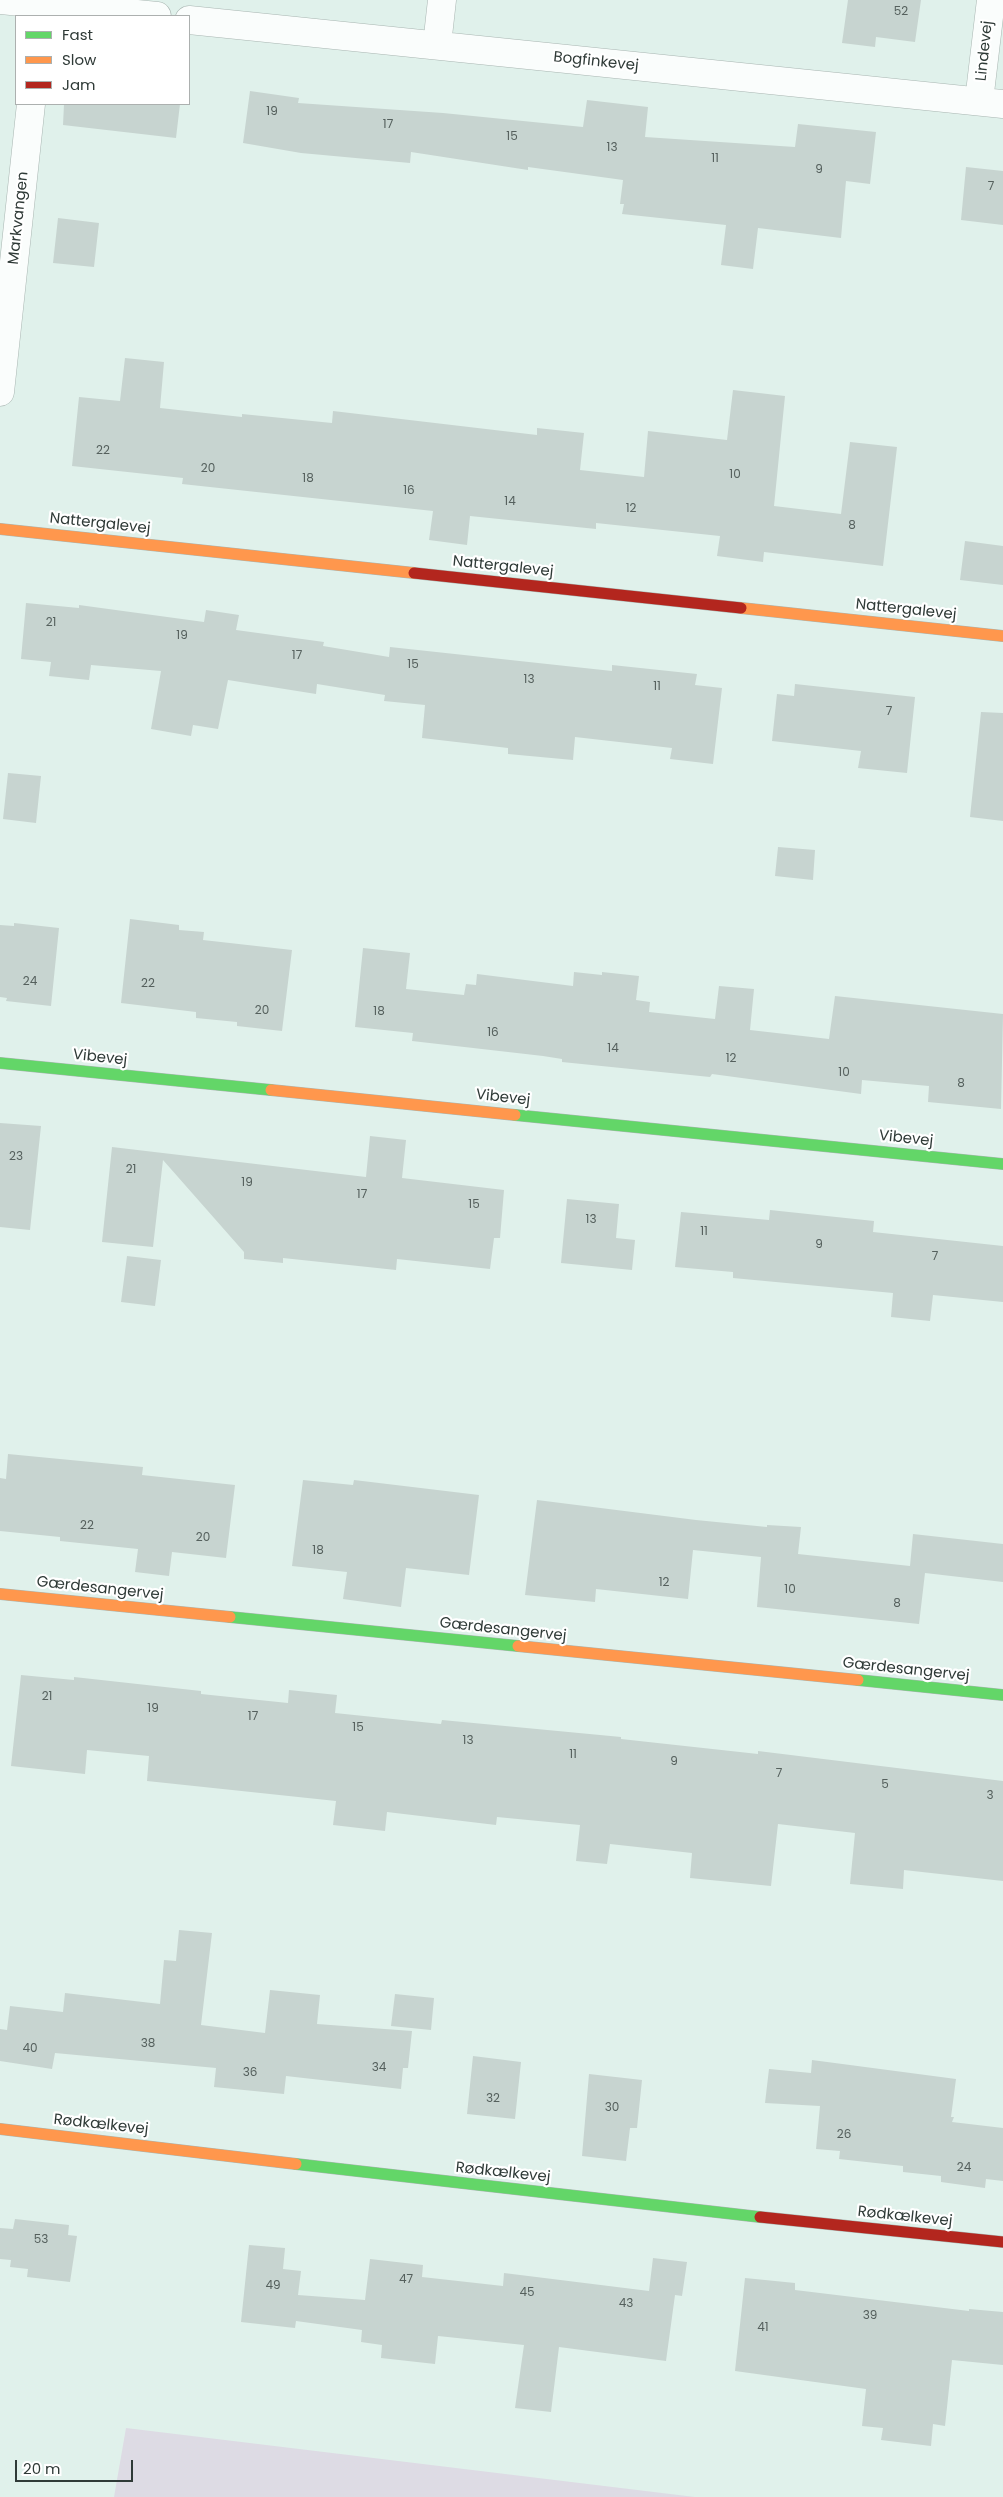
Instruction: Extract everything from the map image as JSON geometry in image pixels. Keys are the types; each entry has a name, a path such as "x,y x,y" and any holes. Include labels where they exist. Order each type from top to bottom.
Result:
{"street":[{"path":"0,0 42,7 144,15"},
{"path":"437,45 442,0"},
{"name":"Lindevej","path":"991,0 991,102"},
{"name":"Bogfinkevej","path":"190,20 991,102"},
{"name":"Markvangen","path":"0,392 32,105"},
{"name":"Nattergalevej","path":"0,528 1003,636"},
{"name":"Vibevej","path":"0,1063 1003,1164"},
{"name":"Gærdesangervej","path":"0,1594 1003,1695"},
{"name":"Rødkælkevej","path":"0,2129 631,2204 1003,2242"}],"shaded area":[{"path":"126,2428 695,2497 114,2497"}],"building":[{"path":"848,0 921,0 915,42 876,37 875,47 842,43"},
{"path":"250,91 299,98 298,103 443,113 583,127 587,100 648,107 645,137 795,147 798,124 876,132 870,184 846,181 841,238 758,228 753,269 721,265 726,225 622,214 624,204 620,204 623,180 528,167 528,170 411,152 410,163 301,153 243,143"},
{"path":"64,105 180,105 176,138 63,125"},
{"path":"966,167 1003,171 1003,225 961,220"},
{"path":"58,218 99,223 94,267 53,263"},
{"path":"125,358 164,362 160,408 242,417 242,414 332,423 333,411 537,435 537,428 584,433 580,470 644,477 648,431 727,440 733,390 785,396 774,506 841,514 850,442 897,447 883,566 764,552 763,562 717,556 720,536 596,523 596,529 470,516 467,545 429,540 433,511 182,484 183,478 72,466 79,397 120,401"},
{"path":"965,541 1003,546 1003,585 960,580"},
{"path":"26,603 79,608 79,605 204,622 206,610 239,615 236,630 324,642 323,646 389,657 390,647 612,671 612,665 697,674 695,685 722,688 713,764 670,759 672,748 575,737 573,760 508,754 508,748 422,738 425,705 384,701 385,695 317,684 316,694 228,680 218,729 193,725 191,736 151,729 161,671 91,665 89,680 49,676 51,662 21,659"},
{"path":"795,684 915,697 907,773 858,768 861,751 772,741 777,694 794,696"},
{"path":"981,712 1003,713 1003,821 970,817"},
{"path":"8,773 41,776 36,823 3,819"},
{"path":"778,847 815,850 813,880 775,876"},
{"path":"130,919 179,925 179,930 204,932 203,940 292,950 282,1031 237,1026 237,1022 196,1018 196,1012 121,1003"},
{"path":"14,923 59,928 51,1006 6,1001 7,998 0,997 0,925 14,926"},
{"path":"363,948 410,953 406,989 464,995 466,984 476,985 477,974 573,986 574,972 602,975 602,972 639,976 636,1000 650,1002 649,1012 715,1019 719,986 754,989 750,1030 829,1039 835,996 1003,1014 1001,1109 928,1102 929,1086 862,1080 861,1094 712,1074 710,1077 562,1062 562,1059 543,1056 412,1041 413,1033 355,1027"},
{"path":"0,1123 41,1126 30,1230 0,1227"},
{"path":"370,1136 406,1140 402,1178 504,1190 500,1238 494,1238 490,1269 397,1259 396,1270 283,1258 283,1263 244,1259 244,1252 163,1160 153,1247 102,1242 112,1147 366,1177"},
{"path":"567,1199 619,1204 616,1238 635,1240 632,1270 561,1263"},
{"path":"770,1210 874,1221 873,1232 1003,1246 1003,1302 933,1295 930,1321 891,1317 893,1293 733,1278 733,1272 675,1267 681,1212 769,1220"},
{"path":"127,1256 161,1260 155,1306 121,1302"},
{"path":"8,1454 143,1467 142,1475 235,1485 226,1558 172,1552 169,1576 135,1572 138,1549 60,1541 60,1537 0,1531 0,1478 6,1479"},
{"path":"303,1480 353,1485 354,1480 479,1495 469,1575 406,1568 401,1607 343,1599 347,1572 292,1566"},
{"path":"537,1500 696,1520 767,1527 767,1525 801,1527 798,1554 910,1566 913,1534 1003,1544 1003,1582 925,1573 919,1624 757,1607 761,1557 693,1550 688,1599 596,1589 595,1602 525,1595"},
{"path":"21,1675 74,1680 74,1677 201,1691 201,1694 288,1703 289,1690 337,1695 335,1713 441,1724 442,1720 621,1737 621,1739 758,1754 758,1751 1003,1781 1003,1881 904,1870 903,1889 850,1884 855,1833 778,1824 771,1886 690,1878 692,1853 610,1844 607,1864 576,1861 580,1825 497,1817 496,1825 387,1812 385,1831 333,1825 336,1801 147,1781 149,1756 87,1750 85,1774 11,1766"},
{"path":"179,1930 212,1933 201,2025 265,2033 270,1990 320,1995 317,2024 412,2031 408,2068 403,2068 401,2089 286,2076 284,2094 214,2087 216,2068 55,2053 52,2069 0,2061 0,2029 7,2030 10,2006 63,2012 65,1993 160,2004 164,1960 176,1961"},
{"path":"395,1994 434,1998 431,2030 391,2026"},
{"path":"473,2056 521,2062 515,2119 467,2114"},
{"path":"812,2060 956,2079 951,2117 954,2117 952,2122 1003,2128 1003,2181 986,2179 985,2188 941,2182 941,2176 903,2172 903,2166 839,2159 840,2151 816,2149 820,2106 765,2103 769,2069 811,2073"},
{"path":"589,2074 642,2080 637,2128 630,2128 626,2161 582,2156"},
{"path":"15,2219 69,2225 68,2235 77,2236 70,2282 27,2277 28,2269 10,2267 11,2260 0,2259 0,2228 13,2229"},
{"path":"249,2245 285,2248 283,2269 301,2271 298,2295 365,2300 370,2259 423,2265 422,2277 503,2286 504,2273 649,2291 653,2258 687,2262 682,2296 675,2295 666,2361 559,2347 551,2412 515,2408 524,2345 438,2336 435,2364 381,2358 382,2345 361,2342 362,2330 296,2321 295,2328 241,2322"},
{"path":"745,2278 795,2283 795,2290 969,2311 969,2309 1003,2312 1003,2365 952,2360 945,2426 933,2424 931,2446 881,2440 883,2428 862,2426 866,2389 735,2371"}],"traffic: fast":[{"path":"0,1063 271,1090"},
{"path":"515,1115 1003,1164"},
{"path":"230,1617 518,1646"},
{"path":"858,1680 1003,1695"},
{"path":"296,2164 760,2217"}],"traffic: slow":[{"path":"0,529 414,573"},
{"path":"741,608 1003,636"},
{"path":"271,1090 515,1115"},
{"path":"0,1594 230,1617"},
{"path":"518,1646 858,1680"},
{"path":"0,2129 296,2164"}],"traffic: jam":[{"path":"414,573 741,608"},
{"path":"760,2217 1003,2242"}]}
